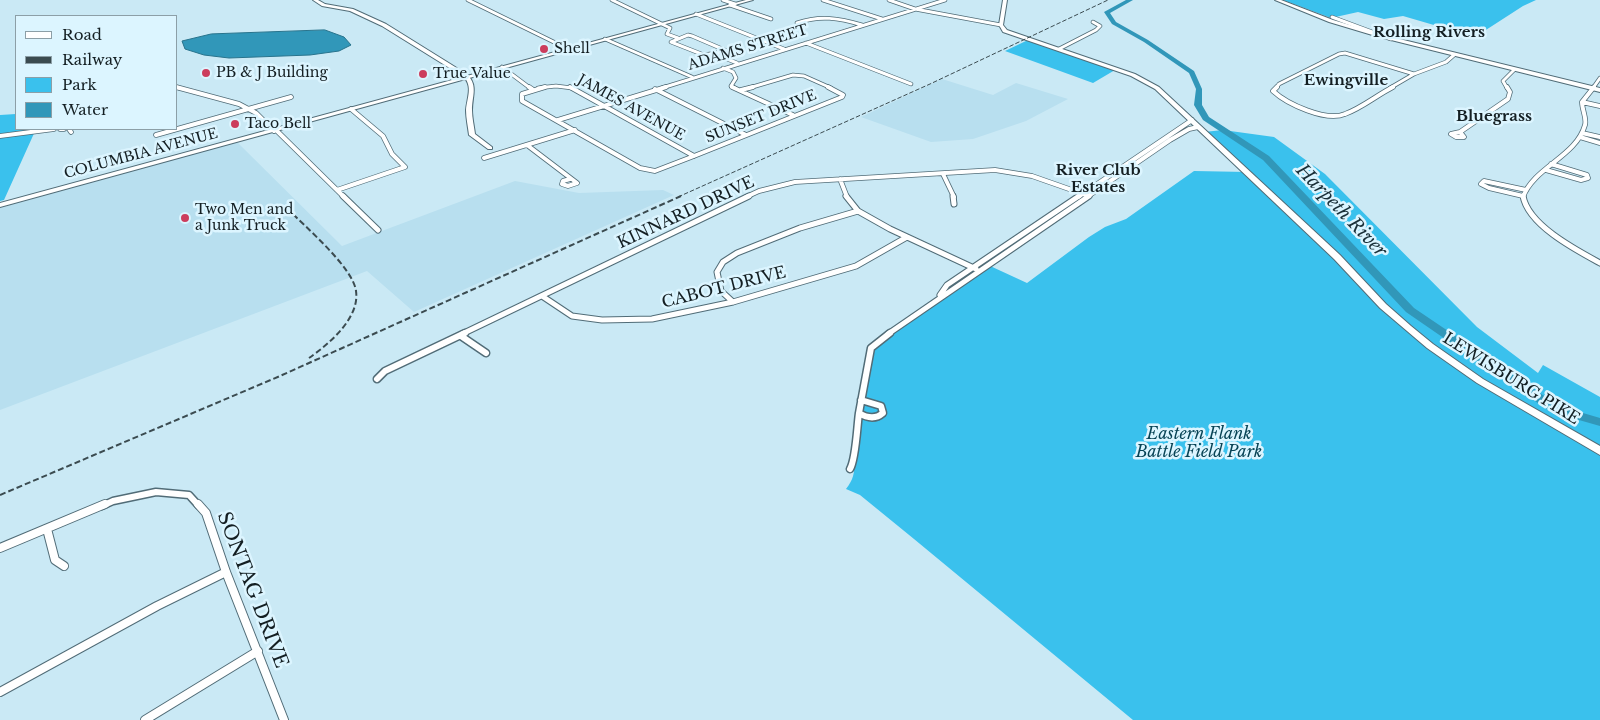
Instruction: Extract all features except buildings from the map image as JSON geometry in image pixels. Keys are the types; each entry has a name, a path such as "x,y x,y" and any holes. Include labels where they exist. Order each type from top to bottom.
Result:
{"main road":[{"path":"315,0 324,5 350,10 384,25 467,77 470,80 472,90 469,109 472,135 490,148"},
{"name":"COLUMBIA AVENUE","path":"0,205 606,38 751,0"},
{"path":"1001,25 1005,0"},
{"path":"1277,0 1331,21 1392,39 1600,90"},
{"name":"LEWISBURG PIKE","path":"1001,25 1005,31 1147,82 1157,88 1336,257 1383,306 1430,346 1480,381 1600,451"}],"street":[{"path":"468,0 568,49"},
{"path":"612,0 662,23 670,28 667,34 678,38"},
{"path":"723,0 771,19"},
{"path":"823,0 882,19"},
{"path":"889,0 915,9 1001,25"},
{"name":"ADAMS STREET","path":"558,120 944,0"},
{"path":"696,14 784,49"},
{"path":"798,23 808,18 820,16 839,18 862,25"},
{"path":"1332,17 1392,39"},
{"path":"1058,49 1096,30 1100,26 1093,22"},
{"path":"692,36 727,50 717,55 704,56 671,42 678,38 692,36"},
{"path":"606,38 692,77"},
{"path":"806,42 911,84"},
{"path":"1414,74 1358,56 1339,54 1279,84 1273,91 1282,99 1313,112 1331,116 1344,115 1414,74 1446,62 1454,55"},
{"path":"717,55 737,63"},
{"path":"502,67 532,89 522,94 522,101 575,130"},
{"path":"723,68 732,72 736,78 732,86 793,115"},
{"path":"1460,132 1508,99 1510,92 1503,82 1514,70"},
{"name":"SUNSET DRIVE","path":"575,130 640,168 656,171 843,95 804,76 793,75 741,90"},
{"path":"1600,78 1582,102 1585,125 1581,135 1546,170 1533,180 1523,196 1526,207 1535,218 1582,254 1600,263"},
{"name":"JAMES AVENUE","path":"532,89 551,85 569,86 695,156"},
{"path":"178,88 239,104 250,110 275,130 378,230"},
{"path":"655,89 746,135"},
{"path":"178,129 291,97"},
{"path":"1582,102 1600,106"},
{"path":"337,190 405,167 392,154 383,136 351,109"},
{"path":"939,297 947,285 1192,120"},
{"path":"850,468 854,462 854,445 866,367 871,348 884,336 939,297 1175,136 1198,127"},
{"path":"0,136 46,130"},
{"path":"156,135 175,130"},
{"path":"484,158 575,130"},
{"path":"1581,135 1600,137"},
{"path":"1581,135 1600,143"},
{"path":"527,146 570,179"},
{"path":"1546,170 1581,180 1588,178 1587,175 1551,164"},
{"name":"KINNARD DRIVE","path":"377,379 385,371 759,191 795,182 1008,170 1047,179 1089,196"},
{"path":"943,174 955,199 954,204"},
{"path":"840,179 845,194 858,211 907,237 980,270"},
{"path":"1523,196 1489,188 1481,184 1484,181 1526,190"},
{"path":"733,302 721,292 717,272 723,262 737,254 800,228 858,211"},
{"name":"CABOT DRIVE","path":"542,296 572,316 602,320 652,318 733,302 856,266 907,237"},
{"path":"461,336 486,353"},
{"path":"859,414 874,418 880,417 883,413 881,406 861,400"},
{"name":"SONTAG DRIVE","path":"0,548 113,500 156,492 189,496 206,513 226,572 284,720"},
{"path":"47,529 55,560 64,566"},
{"path":"0,692 157,606 226,572"},
{"path":"145,720 258,651"}],"shaded area":[{"path":"942,79 993,95 1016,83 1068,99 1026,121 973,139 931,142 861,117"},
{"path":"237,142 342,246 515,181 579,193 663,190 674,195 414,312 367,271 0,410 0,208"}],"green space":[{"path":"1283,0 1536,0 1523,6 1475,37 1403,16 1384,19 1358,12 1331,18"},
{"path":"1028,40 1115,70 1093,83 1005,51"},
{"path":"15,114 15,130 36,130 4,200 0,201 0,115"},
{"name":"Eastern Flank Battle Field Park","path":"1223,130 1274,137 1325,174 1477,327 1538,373 1543,365 1600,397 1600,720 1133,720 860,495 846,489 854,473 871,348 988,265 1027,283 1089,237 1105,227 1126,219 1194,171 1247,172 1204,132"}],"water":[{"path":"325,30 344,37 351,45 339,51 310,55 229,58 204,55 185,49 182,41 211,34"}],"waterway":[{"name":"Harpeth River","path":"1130,0 1107,12 1114,23 1146,41 1192,72 1199,89 1198,105 1206,118 1266,158 1410,310 1555,409 1600,422"}],"railway":[{"path":"678,197 930,84 1108,0"},
{"path":"0,495 280,376 681,196"},
{"path":"287,208 337,259 353,281 356,291 353,311 342,329 309,358"}],"place":[{"name":"Shell","path":"544,49"},
{"name":"PB & J Building","path":"206,73"},
{"name":"True Value","path":"423,74"},
{"name":"Taco Bell","path":"235,124"},
{"name":"Two Men and a Junk Truck","path":"185,218"}],"district":[{"name":"Rolling Rivers","path":"1429,33"},
{"name":"Ewingville","path":"1346,81"},
{"name":"Bluegrass","path":"1494,117"},
{"name":"River Club Estates","path":"1098,180"}]}
